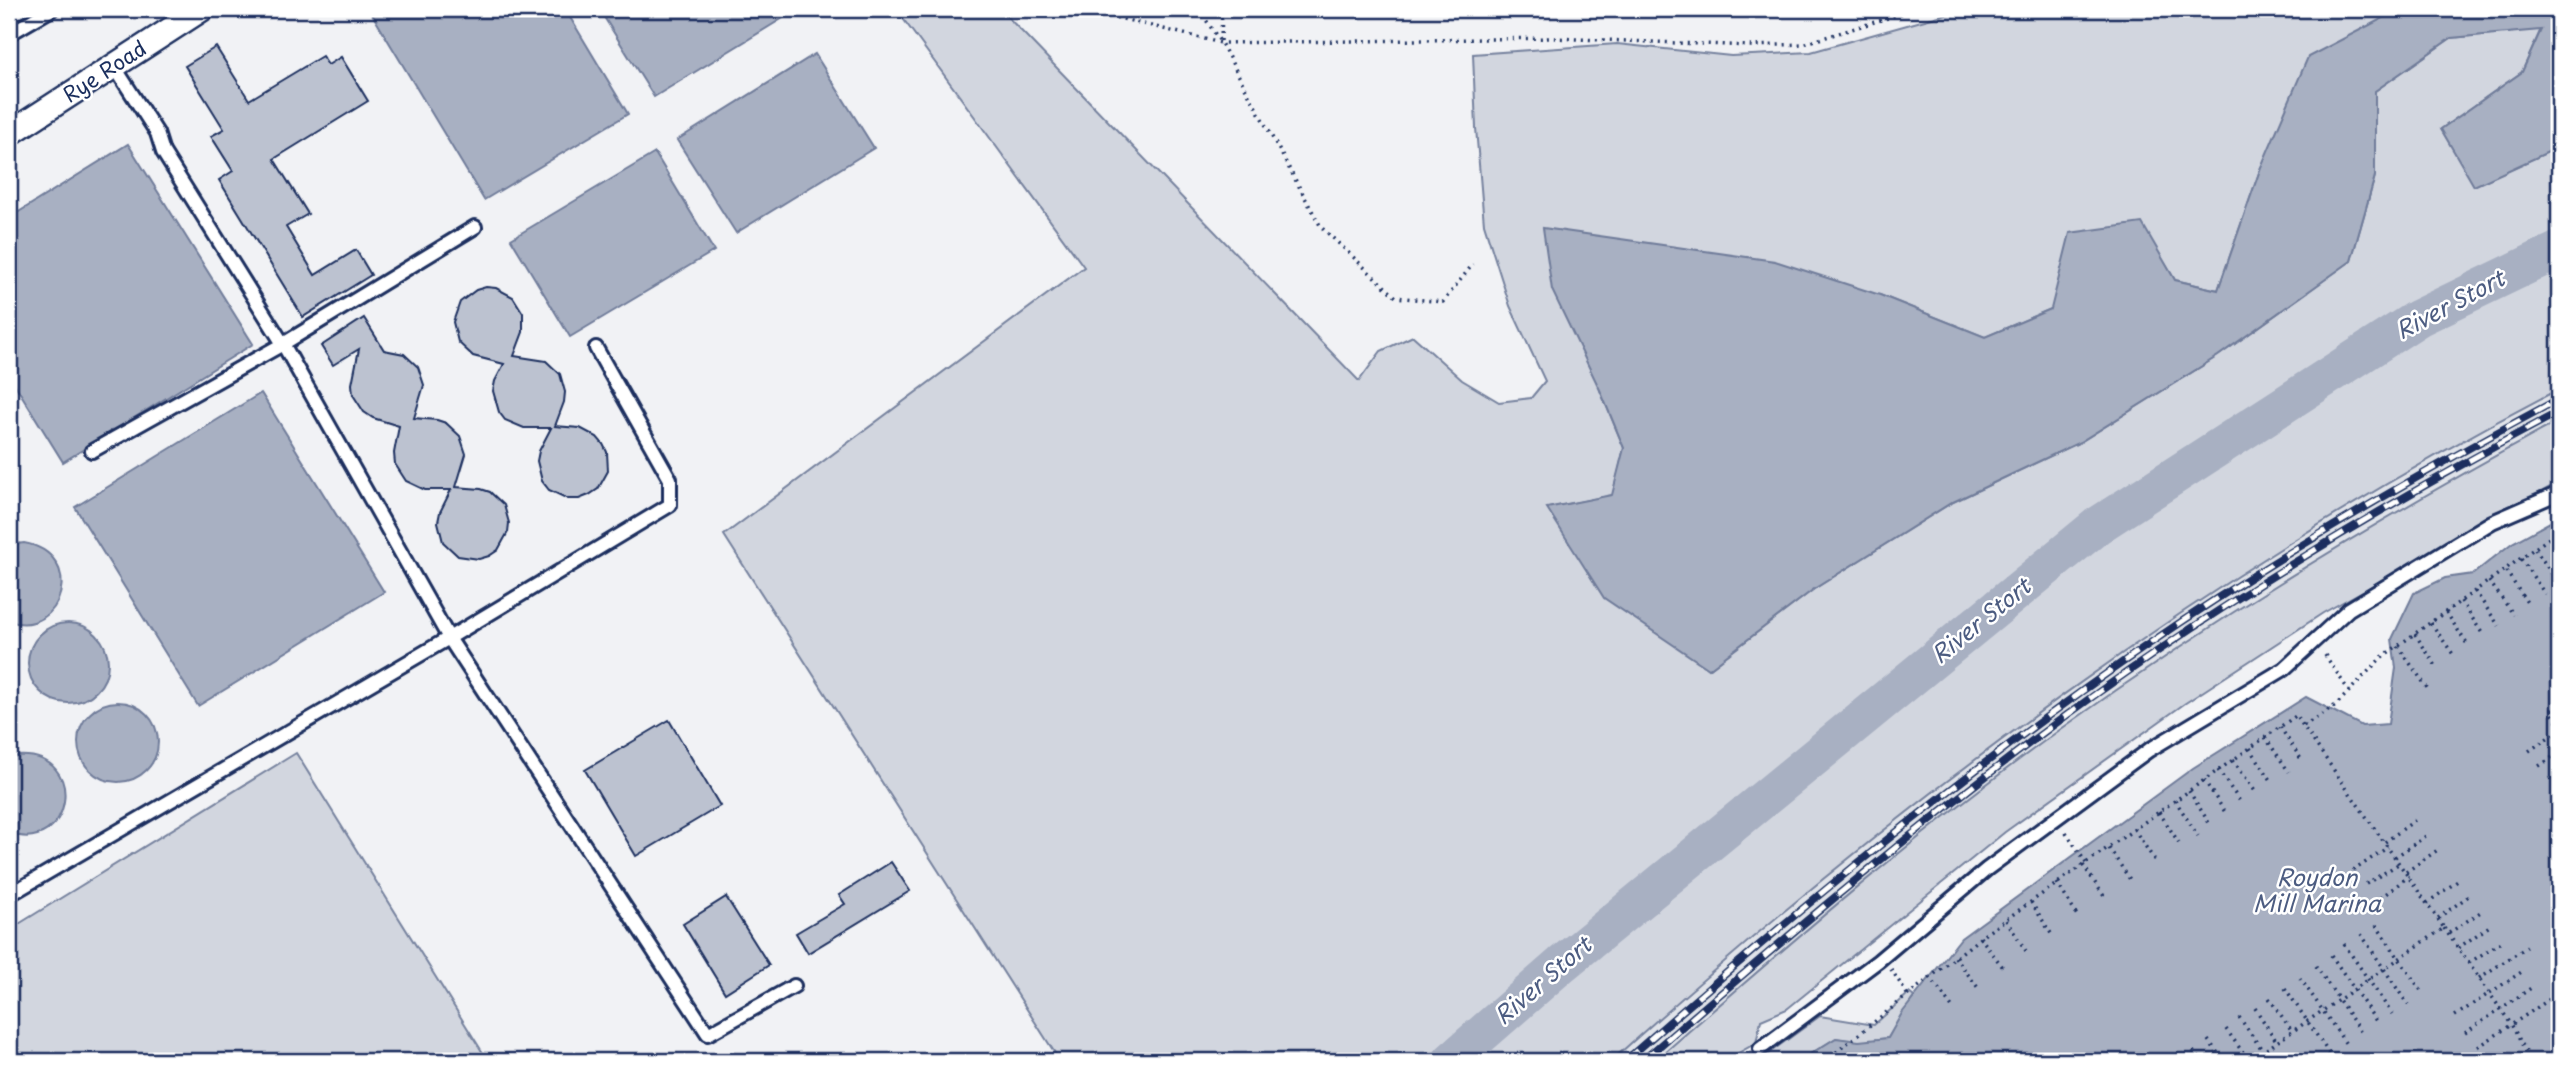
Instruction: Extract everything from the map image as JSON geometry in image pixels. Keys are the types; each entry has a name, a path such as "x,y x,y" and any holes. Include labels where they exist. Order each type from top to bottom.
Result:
{"street":[{"name":"Rye Road","path":"9,134 202,9"}],"lane":[{"path":"9,34 52,9"},
{"path":"114,66 157,133 163,152 283,344 449,638 708,1034 794,986"},
{"path":"92,451 283,344 475,227"},
{"path":"9,895 449,638 670,505 670,479 596,348"},
{"path":"1760,1049 1883,957 1987,869 2149,750 2284,668 2348,609 2491,522 2559,493"}],"path":[{"path":"1082,9 1221,43 1553,38 1752,46 1802,44 1917,9"},
{"path":"1199,9 1221,43 1321,227 1396,297 1443,302 1473,264"},
{"path":"1221,43 1222,9"},
{"path":"2303,726 2336,705 2382,657 2559,531"},
{"path":"2550,538 2559,551"},
{"path":"2535,548 2559,584"},
{"path":"2521,559 2545,594"},
{"path":"2505,570 2528,604"},
{"path":"2489,581 2514,615"},
{"path":"2475,591 2499,626"},
{"path":"2461,601 2484,636"},
{"path":"2446,612 2469,647"},
{"path":"2431,623 2455,657"},
{"path":"2415,634 2438,669"},
{"path":"2315,640 2348,691"},
{"path":"2398,646 2430,692"},
{"path":"2559,706 2550,711 2559,724"},
{"path":"1825,1061 1980,937 2297,715 2502,1010 2531,1061"},
{"path":"2280,727 2303,762"},
{"path":"2529,751 2559,730"},
{"path":"2265,737 2288,772"},
{"path":"2249,748 2273,783"},
{"path":"2539,766 2559,753"},
{"path":"2233,760 2257,794"},
{"path":"2218,770 2242,804"},
{"path":"2550,779 2559,774"},
{"path":"2204,780 2227,815"},
{"path":"2189,791 2211,826"},
{"path":"2175,800 2198,836"},
{"path":"2159,812 2182,846"},
{"path":"2057,818 2106,899"},
{"path":"2385,842 2418,818"},
{"path":"2134,829 2157,864"},
{"path":"2395,857 2429,834"},
{"path":"2108,847 2131,881"},
{"path":"2353,871 2388,847"},
{"path":"2375,902 2439,849"},
{"path":"2366,884 2400,863"},
{"path":"2427,903 2459,880"},
{"path":"2057,883 2078,917"},
{"path":"2437,918 2470,895"},
{"path":"2031,901 2052,935"},
{"path":"2448,934 2482,911"},
{"path":"2006,919 2028,954"},
{"path":"2376,925 2422,992"},
{"path":"2458,948 2491,925"},
{"path":"2226,1029 2249,1061 2444,928"},
{"path":"2361,934 2408,1005"},
{"path":"1980,937 2005,970"},
{"path":"2469,963 2502,941"},
{"path":"2344,944 2392,1014"},
{"path":"2479,978 2527,947"},
{"path":"2331,955 2378,1024"},
{"path":"1883,957 1907,994"},
{"path":"1955,957 1979,989"},
{"path":"2316,966 2362,1034"},
{"path":"2455,1016 2523,971"},
{"path":"1929,976 1953,1009"},
{"path":"2300,978 2346,1044"},
{"path":"2465,1033 2534,986"},
{"path":"2285,988 2330,1055"},
{"path":"2478,1047 2559,993"},
{"path":"2269,998 2293,1031"},
{"path":"2255,1008 2277,1042"},
{"path":"2239,1017 2270,1061"},
{"path":"2208,1040 2224,1061"},
{"path":"2193,1051 2201,1061"},
{"path":"1833,1054 1838,1061"}],"shaded area":[{"path":"896,9 1000,9 1359,381 1381,351 1413,336 1462,380 1499,402 1531,398 1545,381 1510,306 1484,224 1473,54 1617,44 1731,56 1811,52 1964,9 2421,9 2389,15 2261,167 2218,290 2175,280 2141,224 2051,309 1985,337 1880,295 1600,390 1624,448 1613,495 1548,508 1709,669 1814,589 1951,503 2080,442 2218,356 2351,261 2375,176 2375,91 2451,38 2541,29 2522,72 2441,129 2475,185 2559,147 2559,389 2431,459 2306,533 2183,612 2064,695 1947,781 1832,871 1611,1061 1060,1061 724,535 1084,267"},
{"path":"2559,389 2559,421 2393,513 2135,677 2058,731 1920,836 1655,1061 1611,1061 1874,838 2007,734 2067,691 2218,587 2304,534 2449,449"},
{"path":"2559,421 2559,482 2323,613 2184,704 2005,832 1787,1009 1761,1020 1756,1043 1724,1061 1655,1061 1905,849 2061,729 2182,646 2305,567 2431,492"},
{"path":"296,753 488,1061 9,1061 9,930"},
{"path":"1909,993 1914,997 1888,1038 1859,1042 1836,1038 1799,1061 1758,1061 1820,1016 1874,1025"}],"water":[{"path":"369,9 565,9 628,114 484,200"},
{"path":"599,9 791,9 793,12 654,97"},
{"path":"2421,9 2559,9 2559,147 2474,186 2441,129 2522,72 2541,30 2451,38 2375,91 2375,176 2351,261 2218,356 2080,442 1951,503 1814,589 1709,669 1604,598 1547,508 1612,495 1624,448 1600,390 1552,290 1543,228 1775,261 1880,295 1985,337 2051,309 2070,233 2142,223 2175,280 2218,290 2261,167 2308,57 2389,15"},
{"path":"815,54 874,148 736,233 677,140"},
{"path":"128,144 253,344 63,462 9,375 9,218"},
{"path":"655,153 714,251 570,337 511,239"},
{"path":"261,393 384,592 198,706 75,507"},
{"name":"Roydon Mill Marina","path":"2552,521 2559,526 2559,1061 1799,1061 1836,1038 1859,1041 1888,1038 1902,1013 1961,938 2193,768 2306,697 2362,726 2388,724 2396,668 2392,639 2414,593 2445,578 2473,574 2512,543"},
{"path":"24,543 44,550 56,562 61,577 60,593 54,607 43,618 28,623 9,621 9,545"},
{"path":"60,623 76,623 90,630 101,641 108,655 105,678 90,696 76,703 60,703 46,696 35,685 28,671 28,655 35,641 46,630"},
{"path":"9,692 16,704 18,717 9,743"},
{"path":"110,702 126,702 147,713 158,734 158,750 147,771 126,782 110,782 96,776 84,764 78,750 78,734 84,720 96,708"},
{"path":"17,756 40,759 56,769 63,784 64,802 58,818 47,830 30,836 9,833 9,759"}],"building":[{"path":"216,47 249,100 322,56 328,65 341,57 368,101 274,159 308,214 286,227 315,275 356,250 371,275 303,317 219,180 233,171 211,136 224,129 185,66"},
{"path":"496,288 513,297 523,313 523,332 514,356 546,361 560,374 565,392 555,426 580,428 597,437 607,452 608,471 598,489 589,495 568,499 549,490 542,481 537,461 551,428 524,428 505,420 499,412 493,391 504,364 473,356 458,342 453,322 460,302 476,290"},
{"path":"364,318 384,350 404,354 418,367 424,385 414,418 446,423 460,436 466,454 456,487 490,492 504,505 509,523 508,532 498,550 489,556 479,559 458,556 443,542 438,522 451,490 425,490 406,481 395,464 394,453 399,426 373,418 364,412 353,395 352,384 359,349 333,365 321,346"},
{"path":"669,720 720,806 636,856 585,770"},
{"path":"891,862 910,891 808,953 796,933 845,904 839,895"},
{"path":"726,897 769,965 725,993 683,924"}],"waterway":[{"name":"River Stort","path":"1451,1061 1562,964 2097,526 2418,318 2559,250"}],"railway":[{"path":"1625,1061 1878,847 2075,696 2193,614 2296,549 2400,487 2559,399"},
{"path":"1642,1061 1886,856 2098,692 2291,564 2424,486 2559,412"}]}
